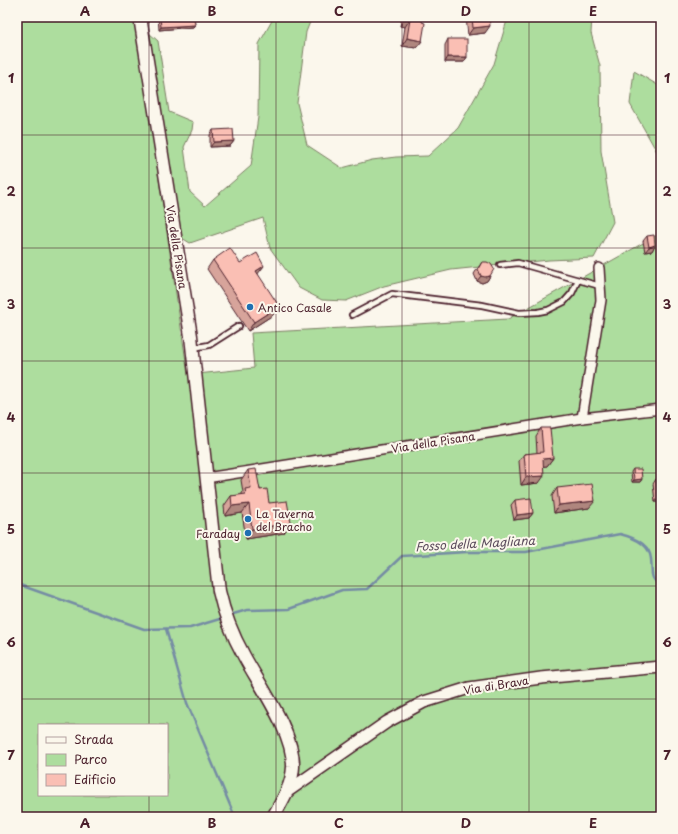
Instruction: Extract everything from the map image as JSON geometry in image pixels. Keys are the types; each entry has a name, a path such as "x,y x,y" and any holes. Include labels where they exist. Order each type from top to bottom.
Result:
{"main road":[{"name":"Via della Pisana","path":"140,17 193,348 206,478 221,601 243,655 278,717 292,754 293,766 288,791 273,817"}],"street":[{"path":"582,418 601,300 599,268"},
{"name":"Via della Pisana","path":"206,478 582,418 661,409"},
{"name":"Via di Brava","path":"288,791 387,722 424,702 476,687 541,678 661,667"}],"lane":[{"path":"500,265 518,264 600,286"},
{"path":"352,315 392,294 482,305 519,313 538,312 548,310 564,302 572,293 578,280"},
{"path":"193,348 209,345 239,326"}],"green space":[{"path":"17,17 135,17 188,375 254,368 251,333 508,319 661,233 661,817 17,817"},
{"path":"274,17 312,17 306,32 297,103 307,145 342,168 372,160 396,157 428,156 458,128 494,64 508,17 592,17 591,33 600,66 601,151 613,222 594,258 549,260 451,270 384,286 346,301 322,300 299,288 270,248 263,218 190,243 182,238 158,107 149,33 158,41 169,112 193,122 192,130 184,147 190,192 205,206 251,166 258,117 259,44"},
{"path":"634,71 661,87 661,159 630,104"}],"building":[{"path":"160,17 194,17 195,25 161,27"},
{"path":"406,17 423,17 422,22 425,23 422,41 407,38 410,19 405,19"},
{"path":"472,17 489,17 490,26 473,28"},
{"path":"448,39 467,39 467,57 448,57"},
{"path":"233,129 234,141 214,142 213,130"},
{"path":"654,235 655,245 649,247 647,236"},
{"path":"230,248 240,263 257,253 264,266 256,271 279,306 254,322 213,260"},
{"path":"482,262 491,264 494,269 490,276 481,276 478,269"},
{"path":"541,428 550,428 553,458 543,459 544,476 526,477 524,454 543,452"},
{"path":"256,469 260,490 267,489 269,503 287,501 291,523 252,529 249,504 232,506 231,496 246,494 245,489 251,488 248,470"},
{"path":"633,469 641,469 642,479 634,480"},
{"path":"661,478 661,497 659,497 656,479"},
{"path":"592,484 595,501 559,505 557,488"},
{"path":"531,498 533,513 517,515 515,500"}],"waterway":[{"name":"Fosso della Magliana","path":"230,615 247,610 289,609 342,590 367,589 402,556 467,552 526,552 620,534 635,539 644,545 650,554 654,580 661,587"},
{"name":"Fosso della Magliana","path":"17,584 144,629 190,628 223,618"},
{"path":"166,629 187,703 235,817"}],"place":[{"name":"Antico Casale","path":"250,307"},
{"name":"La Taverna del Bracho","path":"248,519"},
{"name":"Faraday","path":"248,533"}]}
